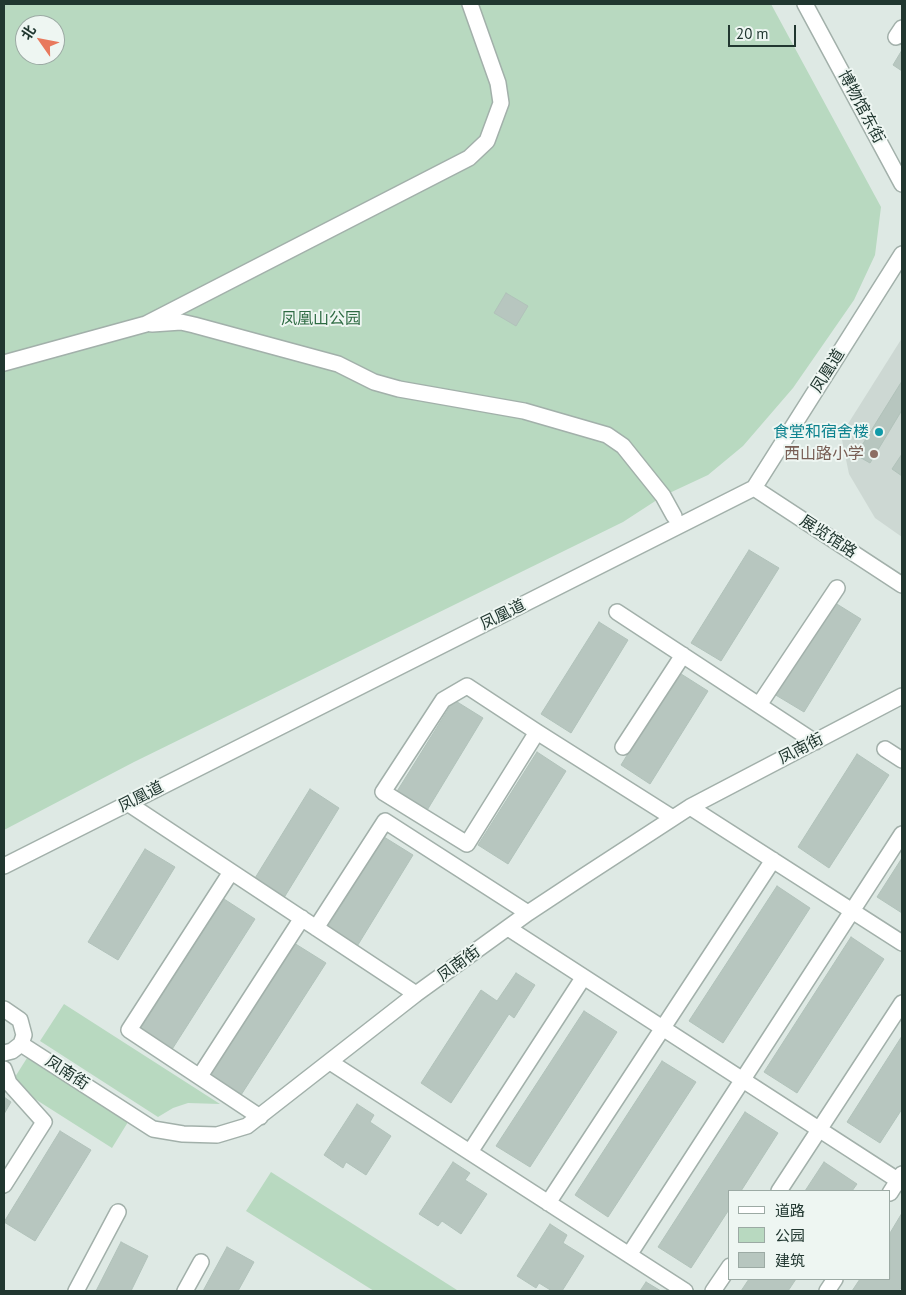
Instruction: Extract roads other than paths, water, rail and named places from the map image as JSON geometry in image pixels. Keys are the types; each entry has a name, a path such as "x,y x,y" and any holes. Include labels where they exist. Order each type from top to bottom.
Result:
{"street":[{"path":"4,363 146,324 469,158 487,141 501,103 498,83 470,4"},
{"name":"博物馆东街","path":"806,4 902,184"},
{"name":"凤凰道","path":"4,866 754,488 902,254"},
{"path":"146,324 181,322 194,325 338,364 374,382 524,411 607,435 623,446 663,496 674,516"},
{"name":"展览馆路","path":"754,488 902,585"},
{"path":"759,705 837,588"},
{"path":"617,612 815,742"},
{"path":"623,747 683,655"},
{"path":"537,732 467,844 383,792 443,700 467,686 673,818"},
{"name":"凤南街","path":"21,1044 153,1129 183,1134 217,1135 247,1126 416,994 528,913 690,807 902,696"},
{"path":"886,749 902,760"},
{"path":"129,804 416,994"},
{"path":"690,807 902,943"},
{"path":"316,928 386,821 528,913"},
{"path":"629,1255 902,834"},
{"path":"548,1203 773,860"},
{"path":"232,872 129,1030 260,1116"},
{"path":"200,1076 302,918"},
{"path":"508,928 820,1130 901,1179 891,1192"},
{"path":"470,1152 583,978"},
{"path":"780,1190 902,1003"},
{"path":"4,1009 20,1020 24,1035 21,1044 12,1051 4,1053"},
{"path":"330,1062 685,1291"},
{"path":"4,1069 8,1083 44,1122 4,1185"},
{"path":"76,1291 118,1212"},
{"path":"185,1291 201,1262"},
{"path":"713,1291 728,1269"},
{"path":"827,1291 834,1280"}],"place":[{"name":"食堂和宿舍楼","path":"879,432"},
{"name":"西山路小学","path":"874,454"}],"park label":[{"name":"凤凰山公园","path":"321,319"}]}
